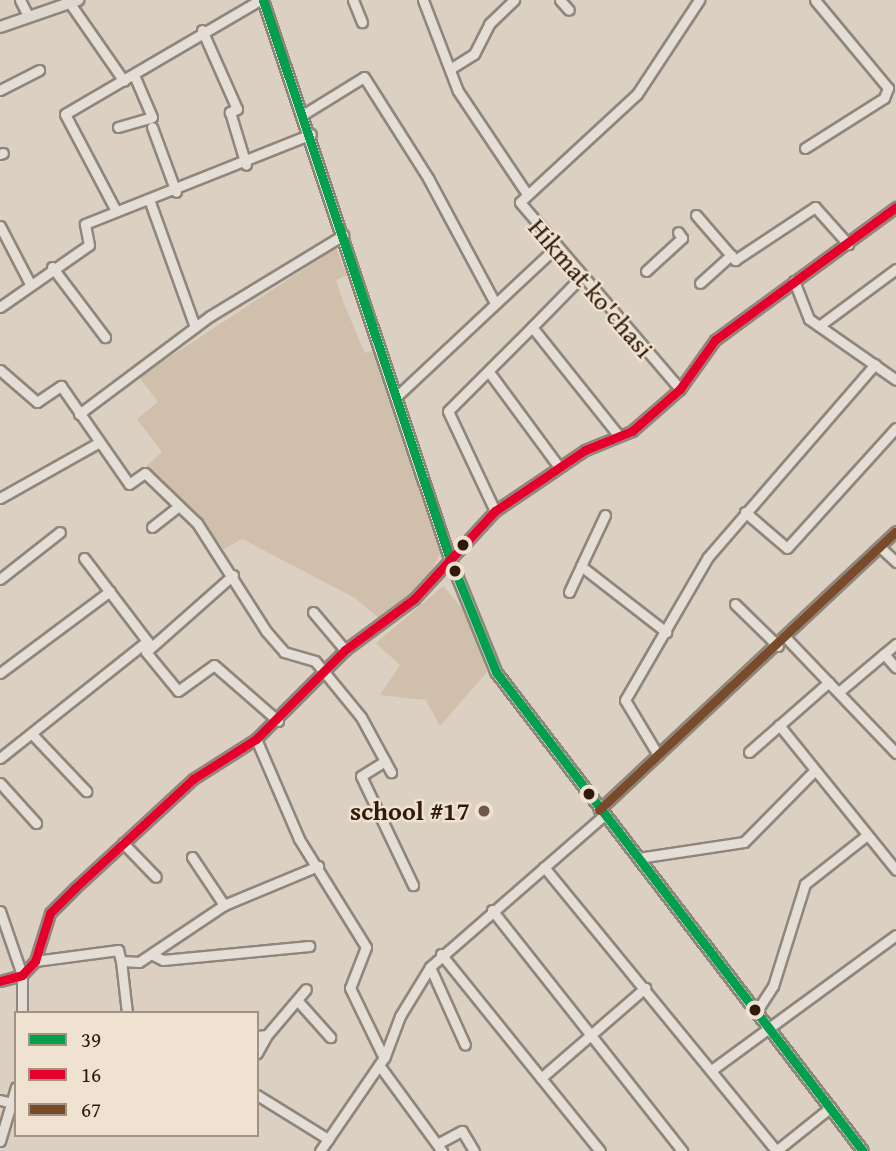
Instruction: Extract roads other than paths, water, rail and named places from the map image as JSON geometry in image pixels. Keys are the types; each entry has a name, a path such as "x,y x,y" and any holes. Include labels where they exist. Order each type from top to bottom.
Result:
{"main road":[{"path":"262,0 312,134 450,556 496,672 601,813 773,1027 863,1151"},
{"path":"0,27 27,14 73,1"}],"street":[{"path":"20,0 27,14"},
{"path":"115,209 65,114 124,82 202,30 262,0"},
{"path":"353,0 362,22"},
{"name":"Hikmat ko'chasi","path":"423,0 450,69 527,194 520,206 680,390"},
{"path":"450,69 474,54 489,24 514,0"},
{"path":"560,0 569,10"},
{"path":"527,194 636,94 699,0"},
{"path":"805,148 884,98 888,88 815,0"},
{"path":"73,1 124,82"},
{"path":"202,30 237,109 230,112 246,165"},
{"path":"0,90 39,70"},
{"path":"118,127 152,117 134,75"},
{"path":"304,114 364,77 428,178 495,303"},
{"path":"152,127 176,192"},
{"path":"150,202 246,165 312,134"},
{"path":"0,307 29,282 89,245 85,224 142,197 150,202 195,327"},
{"path":"696,215 735,260 815,207 848,244"},
{"path":"0,981 22,975 35,961 50,913 123,843 193,779 256,739 278,721 345,650 414,600 450,556 495,511 559,467 619,436 666,401 680,390 715,340 896,207"},
{"path":"1,229 29,282"},
{"path":"646,271 682,238 678,232"},
{"path":"79,414 195,327 343,235"},
{"path":"397,396 556,247"},
{"path":"700,283 731,255"},
{"path":"52,267 105,337"},
{"path":"819,326 896,269"},
{"path":"495,511 448,411 582,276"},
{"path":"794,281 809,319 896,380"},
{"path":"532,327 619,436"},
{"path":"658,755 625,700 666,632 697,573 745,512 875,364"},
{"path":"0,370 37,402 61,386 129,484 145,473 179,506 233,575 284,652 315,661 325,673 391,772"},
{"path":"489,372 559,467"},
{"path":"745,512 787,548 896,428"},
{"path":"0,498 98,443"},
{"path":"152,527 179,506"},
{"path":"569,592 605,514"},
{"path":"320,1151 382,1061 400,1016 441,954 544,867 658,755 787,639 896,531"},
{"path":"0,579 60,532"},
{"path":"881,548 896,562"},
{"path":"83,558 149,644"},
{"path":"581,566 666,632"},
{"path":"0,758 149,644 233,575"},
{"path":"0,673 110,591"},
{"path":"735,604 778,646"},
{"path":"313,612 345,650"},
{"path":"787,639 840,691 896,753"},
{"path":"149,644 146,652 178,691 215,665 278,721"},
{"path":"840,691 896,644"},
{"path":"884,654 896,668"},
{"path":"749,752 829,682"},
{"path":"779,725 813,772 896,870"},
{"path":"32,734 86,791"},
{"path":"256,739 299,839 366,947 350,988 382,1061 441,1147 462,1131 474,1151"},
{"path":"385,761 361,776 413,885"},
{"path":"638,858 744,842 813,772"},
{"path":"0,783 36,823"},
{"path":"758,1009 773,986 805,884 867,835"},
{"path":"123,843 156,877"},
{"path":"192,857 224,905"},
{"path":"121,961 153,955 224,905 318,866"},
{"path":"544,867 713,1069 774,1149 831,1107"},
{"path":"492,910 682,1151"},
{"path":"0,911 2,927 22,975 22,1011"},
{"path":"713,1069 896,935"},
{"path":"153,955 163,960 309,946"},
{"path":"35,961 118,950 127,1011"},
{"path":"441,954 600,1151"},
{"path":"430,967 465,1045"},
{"path":"541,1078 645,988"},
{"path":"262,1035 306,989"},
{"path":"297,1000 330,1037"},
{"path":"0,1141 14,1095"},
{"path":"259,1096 328,1139"},
{"path":"0,1100 12,1103"}],"place":[{"name":"school #17","path":"484,811"}]}
